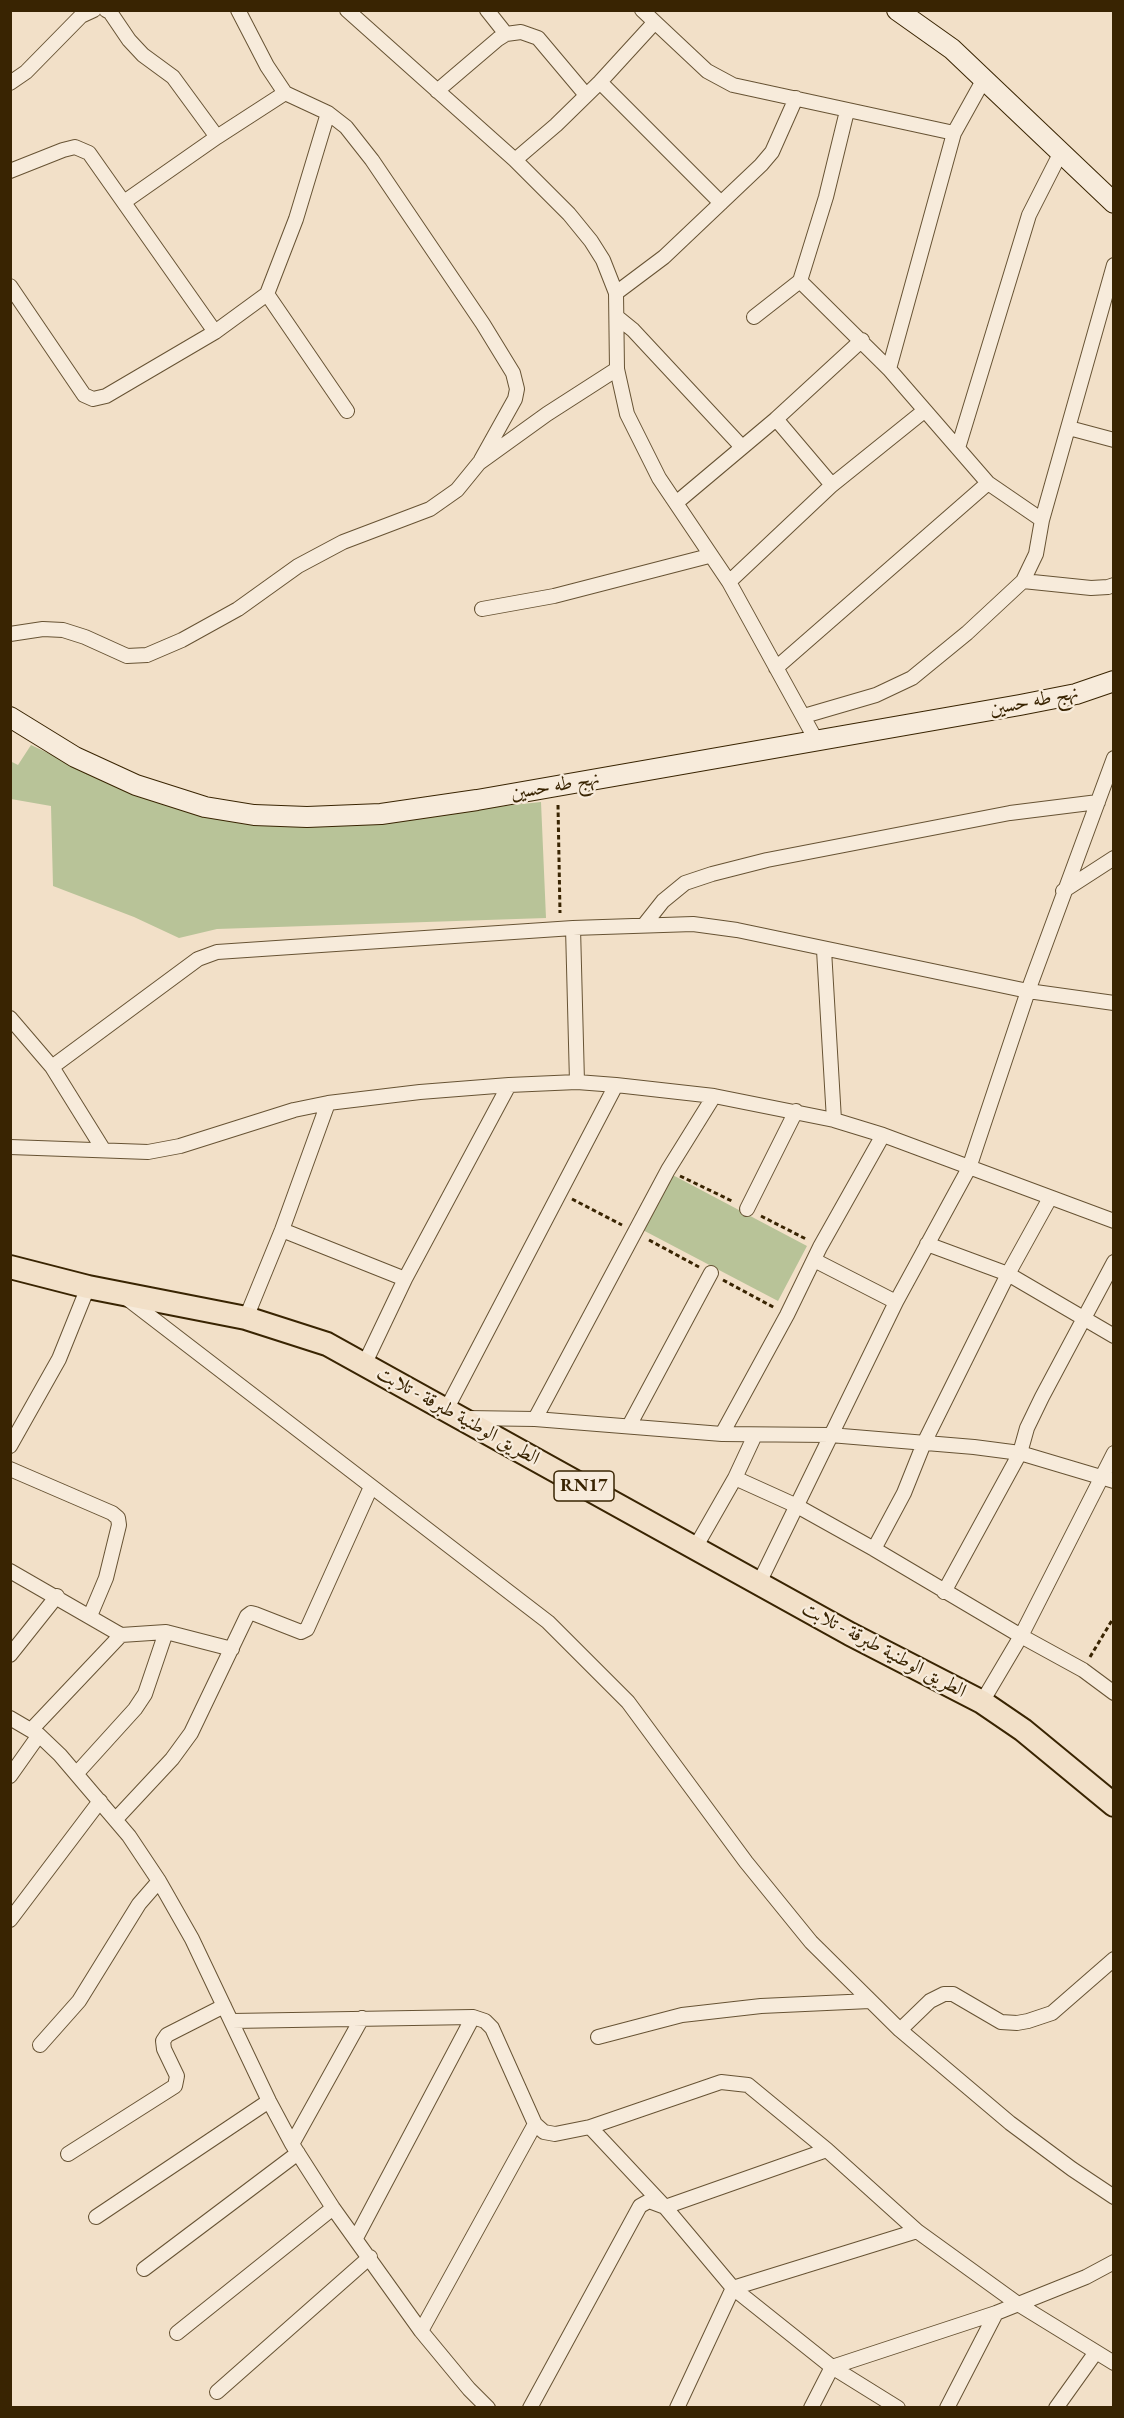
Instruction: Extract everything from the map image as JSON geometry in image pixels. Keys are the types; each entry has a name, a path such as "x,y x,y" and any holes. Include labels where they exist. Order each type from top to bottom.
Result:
{"main road":[{"path":"898,11 952,49 1113,203"},
{"name":"نهج طه حسين","path":"10,717 75,756 136,785 205,807 254,815 381,814 477,801 1076,694 1113,681"},
{"name":"الطريق الوطنية طبرقة - تلابت","path":"10,1267 88,1287 246,1318 327,1344 850,1634 982,1702 1023,1730 1113,1805"}],"street":[{"path":"106,10 110,12 129,40 143,55 173,77 217,136"},
{"path":"10,634 43,629 63,630 127,656 147,655 209,627 298,566 343,542 430,509 457,490 479,463 515,399 517,389 513,373 483,324 372,160 346,127 328,113 285,93 267,66 238,10"},
{"path":"346,10 515,160 569,214 591,241 603,260 616,293 617,369 627,414 654,469 709,556 729,582 816,740"},
{"path":"487,10 506,34"},
{"path":"642,10 707,71 733,85 954,133"},
{"path":"10,83 26,72 84,12"},
{"path":"515,160 556,125 600,82 654,23"},
{"path":"437,92 506,34 521,32 538,38 586,95"},
{"path":"889,369 954,133 984,80"},
{"path":"600,82 721,203"},
{"path":"124,202 217,136 285,93"},
{"path":"616,293 664,257 746,180 772,152 796,98"},
{"path":"754,317 800,281 824,208 847,111"},
{"path":"10,286 84,395 93,399 106,396 215,332 267,294 296,219 328,113"},
{"path":"10,171 75,147 89,153 215,332"},
{"path":"958,448 1025,225 1043,183 1061,152"},
{"path":"804,716 876,695 912,678 967,633 1023,581 1036,554 1042,520 1113,265"},
{"path":"800,281 889,369 988,483 1042,520"},
{"path":"267,294 347,411"},
{"path":"617,317 633,330 742,447"},
{"path":"676,503 776,419 862,340"},
{"path":"479,463 547,414 617,369"},
{"path":"729,582 832,485 924,411"},
{"path":"776,419 832,485"},
{"path":"1069,428 1113,440"},
{"path":"776,668 988,483"},
{"path":"482,609 554,596 709,556"},
{"path":"1023,581 1091,588 1113,585"},
{"path":"759,1583 896,1302 969,1168 1063,891 1113,758"},
{"path":"644,926 663,901 685,883 712,874 767,860 1010,813 1098,802"},
{"path":"1063,891 1113,858"},
{"path":"52,1067 198,959 217,952 566,929 693,924 737,930 1028,991 1113,1003"},
{"path":"566,929 577,1082"},
{"path":"824,950 834,1120"},
{"path":"10,1018 52,1067 103,1149"},
{"path":"10,1147 148,1152 180,1146 294,1110 328,1103 420,1092 577,1082 714,1096 834,1120 883,1135 1113,1221"},
{"path":"364,1365 405,1279 509,1085"},
{"path":"616,1085 454,1414 722,1434 830,1435 974,1446 1020,1453 1108,1479"},
{"path":"535,1419 668,1170 714,1096"},
{"path":"246,1318 282,1230 328,1103"},
{"path":"747,1209 796,1111"},
{"path":"722,1434 883,1135"},
{"path":"874,1549 904,1493 924,1443 1008,1274 1050,1198"},
{"path":"282,1230 405,1279"},
{"path":"927,1244 1008,1274 1113,1336"},
{"path":"814,1260 896,1302"},
{"path":"944,1592 1020,1453 1027,1428 1042,1397 1113,1262"},
{"path":"629,1426 711,1273"},
{"path":"10,1446 59,1359 88,1287"},
{"path":"118,1292 548,1622 628,1702 746,1862 811,1942 900,2030 1010,2123 1113,2197"},
{"path":"695,1548 735,1478 755,1435"},
{"path":"982,1702 1108,1479 1113,1453"},
{"path":"12,1473 112,1513 118,1518 119,1525 106,1578 90,1616"},
{"path":"735,1478 796,1506 874,1549 944,1592 1083,1670 1113,1693"},
{"path":"116,1819 172,1759 191,1733 247,1616 251,1613 301,1632 307,1629 371,1487"},
{"path":"10,1571 57,1596 121,1635 166,1632 232,1649"},
{"path":"10,1654 57,1596"},
{"path":"77,1773 135,1709 145,1694 166,1632"},
{"path":"10,1776 35,1732 121,1635"},
{"path":"10,1719 35,1732 77,1773 116,1819 159,1881 192,1939 269,2101 295,2149 333,2208 421,2331 469,2389 488,2408"},
{"path":"10,1920 100,1801"},
{"path":"40,2045 79,2001 139,1904 159,1881"},
{"path":"900,2030 930,2001 944,1994 953,1994 1001,2022 1028,2021 1052,2013 1113,1959"},
{"path":"598,2037 682,2014 761,2006 870,2001"},
{"path":"68,2154 175,2086 177,2076 164,2049 163,2041 167,2035 224,2006"},
{"path":"232,2020 473,2017 485,2021 492,2028 535,2124 544,2132 555,2134 590,2127 721,2082 748,2085 827,2150 917,2231 1018,2304 1113,2363"},
{"path":"356,2238 473,2017"},
{"path":"144,2269 295,2149 362,2018"},
{"path":"96,2217 269,2101"},
{"path":"421,2331 535,2124"},
{"path":"590,2127 665,2207 733,2288 789,2330 832,2367 898,2408"},
{"path":"530,2408 640,2206 650,2201 665,2207 827,2150"},
{"path":"177,2333 333,2208"},
{"path":"677,2408 733,2288 917,2231"},
{"path":"216,2392 370,2257"},
{"path":"811,2408 832,2367 996,2313 1086,2277 1113,2262"},
{"path":"947,2408 996,2313"},
{"path":"1056,2408 1096,2352"}],"path":[{"path":"557,785 566,929"},
{"path":"561,1193 787,1315"},
{"path":"1083,1670 1113,1617"}],"green space":[{"path":"31,745 103,779 150,797 361,821 541,802 546,918 217,929 179,938 134,917 53,886 51,806 11,799 10,761 18,765"},
{"path":"667,1172 807,1246 778,1301 639,1228"}]}
